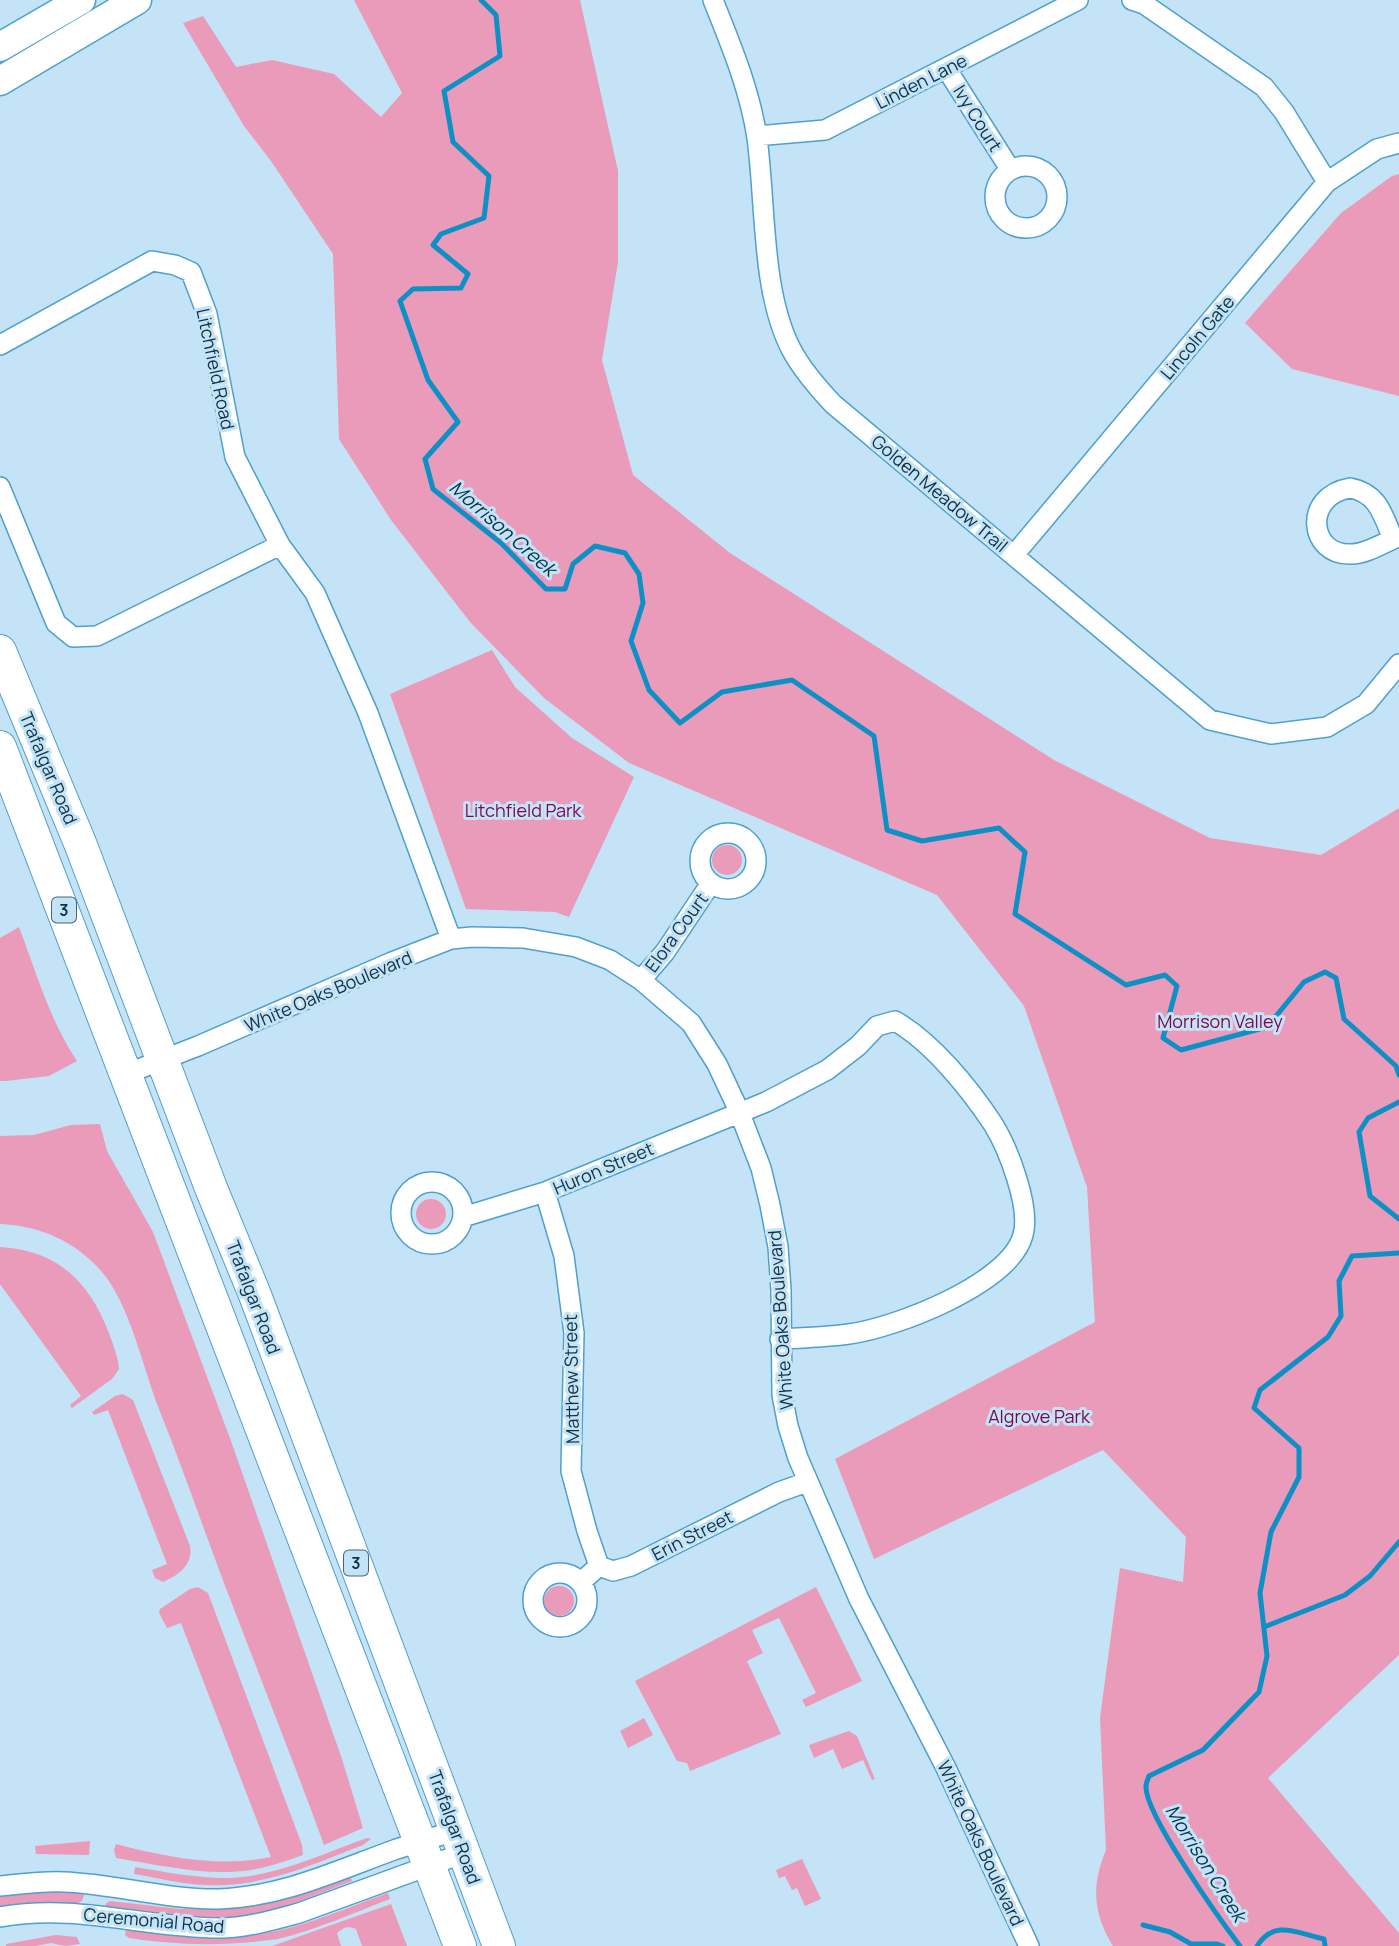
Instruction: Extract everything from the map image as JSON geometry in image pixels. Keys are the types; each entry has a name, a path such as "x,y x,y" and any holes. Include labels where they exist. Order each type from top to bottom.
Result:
{"main road":[{"path":"0,47 81,0"},
{"path":"0,80 137,0"},
{"name":"Trafalgar Road","path":"0,651 80,843 299,1412 499,1946"},
{"name":"Trafalgar Road","path":"0,747 460,1946"}],"street":[{"name":"Golden Meadow Trail","path":"713,0 743,75 757,136 774,302 790,348 805,373 833,404 1210,720 1271,734 1327,727 1367,704 1399,664"},
{"name":"Linden Lane","path":"757,136 825,131 1078,0"},
{"path":"1132,0 1144,4 1264,87 1284,112 1326,182"},
{"name":"Ivy Court","path":"946,68 1010,169"},
{"name":"Lincoln Gate","path":"1014,555 1326,182 1377,149 1399,143"},
{"name":"Litchfield Road","path":"0,345 152,261 175,265 191,272 206,314 235,457 280,545 315,593 368,713 451,939"},
{"path":"0,487 56,623 73,637 97,636 280,545"},
{"name":"Elora Court","path":"641,980 665,951 711,883"},
{"name":"White Oaks Boulevard","path":"126,1074 392,962 451,939 472,937 523,938 576,947 610,960 641,980 691,1023 717,1064 761,1168 770,1205 779,1269 782,1395 788,1426 807,1482 859,1599 946,1768 1029,1946"},
{"name":"Huron Street","path":"463,1217 545,1192 766,1102 827,1070 858,1046 877,1026 895,1021 910,1029 972,1091 1005,1143 1024,1208 1024,1235 1010,1259 990,1278 914,1317 850,1334 780,1339"},
{"name":"Matthew Street","path":"545,1192 564,1256 574,1333 571,1471 599,1566"},
{"name":"Erin Street","path":"599,1566 613,1571 631,1566 772,1495 807,1482"},
{"path":"581,1582 599,1566"},
{"name":"Ceremonial Road","path":"0,1886 65,1882 219,1899 256,1895 460,1842"},
{"name":"Ceremonial Road","path":"0,1917 64,1912 204,1928 232,1927 271,1921 299,1913 424,1853"}],"green space":[{"name":"Morrison Valley","path":"354,0 580,0 618,171 618,262 602,360 633,475 730,553 1054,760 1210,838 1321,855 1399,808 1399,1655 1268,1778 1399,1933 1399,1946 1113,1946 1101,1922 1096,1887 1106,1850 1100,1718 1120,1568 1183,1582 1186,1537 1103,1450 874,1559 835,1459 1095,1322 1087,1187 1024,1006 937,895 629,763 544,698 470,622 391,520 339,439 333,254 271,161 244,126 183,23 203,16 236,67 272,60 334,74 381,117 402,93"},
{"path":"1399,174 1399,396 1292,369 1245,323 1341,213 1392,176"},
{"name":"Litchfield Park","path":"492,650 515,687 572,738 634,777 569,917 555,912 466,909 390,694"},
{"path":"727,845 738,849 742,860 738,871 727,875 716,871 712,860 716,849"},
{"path":"19,927 51,1013 77,1061 49,1076 0,1081 0,938"},
{"path":"100,1124 107,1151 153,1232 231,1441 342,1759 363,1828 324,1845 153,1393 128,1319 112,1286 92,1261 69,1244 43,1232 0,1224 0,1136 34,1135 71,1125"},
{"path":"431,1199 442,1203 446,1214 442,1225 431,1229 420,1225 416,1214 420,1203"},
{"path":"0,1247 38,1254 54,1262 81,1284 101,1314 119,1369 112,1379 72,1408 70,1405 81,1396 0,1284"},
{"path":"123,1394 133,1400 190,1546 189,1559 184,1568 163,1582 155,1578 152,1570 167,1564 108,1410 94,1415 92,1412 115,1396"},
{"path":"559,1586 570,1590 574,1601 570,1612 559,1616 548,1612 544,1601 548,1590"},
{"path":"198,1587 208,1593 302,1845 303,1855 258,1869 218,1872 184,1869 116,1858 114,1850 116,1844 174,1857 213,1861 271,1857 181,1623 167,1628 159,1613 160,1609 190,1589"},
{"path":"816,1587 862,1681 806,1707 802,1700 816,1693 779,1618 752,1630 763,1653 747,1661 781,1734 690,1771 687,1763 677,1761 635,1681"},
{"path":"644,1718 653,1735 628,1748 620,1731"},
{"path":"849,1731 857,1736 875,1779 872,1780 863,1760 842,1769 833,1749 814,1758 809,1745"},
{"path":"367,1838 371,1839 363,1845 324,1860 286,1874 246,1883 196,1884 134,1874 135,1867 204,1877 245,1877 298,1864"},
{"path":"90,1841 89,1855 36,1854 35,1846"},
{"path":"802,1859 821,1899 805,1906 797,1888 792,1890 785,1876 779,1878 776,1870"},
{"path":"350,1875 352,1881 264,1915 225,1922 107,1907 105,1904 110,1901 180,1909 264,1904"},
{"path":"44,1890 80,1890 84,1895 82,1901 76,1904 46,1902 0,1908 0,1896"},
{"path":"388,1893 390,1899 278,1939 185,1944 148,1941 125,1935 127,1925 211,1935 239,1936 277,1931"},
{"path":"391,1904 407,1946 362,1946 356,1929 348,1927 337,1933 341,1946 272,1946"},
{"path":"56,1935 77,1937 80,1944 6,1946 6,1944"}],"waterway":[{"name":"Morrison Creek","path":"481,0 496,15 500,56 444,91 453,142 489,176 484,218 441,234 433,245 468,274 461,288 413,289 400,301 428,380 458,422 425,459 433,489 501,543 546,589 565,589 573,564 595,546 625,553 639,574 643,603 631,641 649,690 680,723 722,692 792,680 874,736 887,830 922,841 999,828 1025,852 1015,914 1126,985 1165,975 1177,986 1163,1038 1181,1050 1267,1027 1304,982 1325,972 1336,978 1344,1019 1396,1066 1399,1075"},
{"name":"Morrison Creek","path":"1399,1102 1368,1118 1359,1132 1370,1196 1399,1219"},
{"name":"Morrison Creek","path":"1240,1946 1201,1892 1170,1842 1149,1800 1146,1784 1149,1776 1203,1750 1259,1692 1267,1656 1260,1593 1271,1532 1299,1477 1299,1448 1254,1408 1260,1390 1328,1337 1341,1316 1339,1281 1352,1256 1399,1253"},
{"path":"1264,1627 1345,1595 1370,1576 1399,1542"},
{"path":"1143,1925 1170,1932 1191,1944 1223,1946"},
{"name":"Morrison Creek","path":"1257,1946 1264,1938 1279,1930 1295,1931 1324,1939 1325,1946"}],"park label":[{"name":"Algrove Park","path":"1039,1416"}]}
